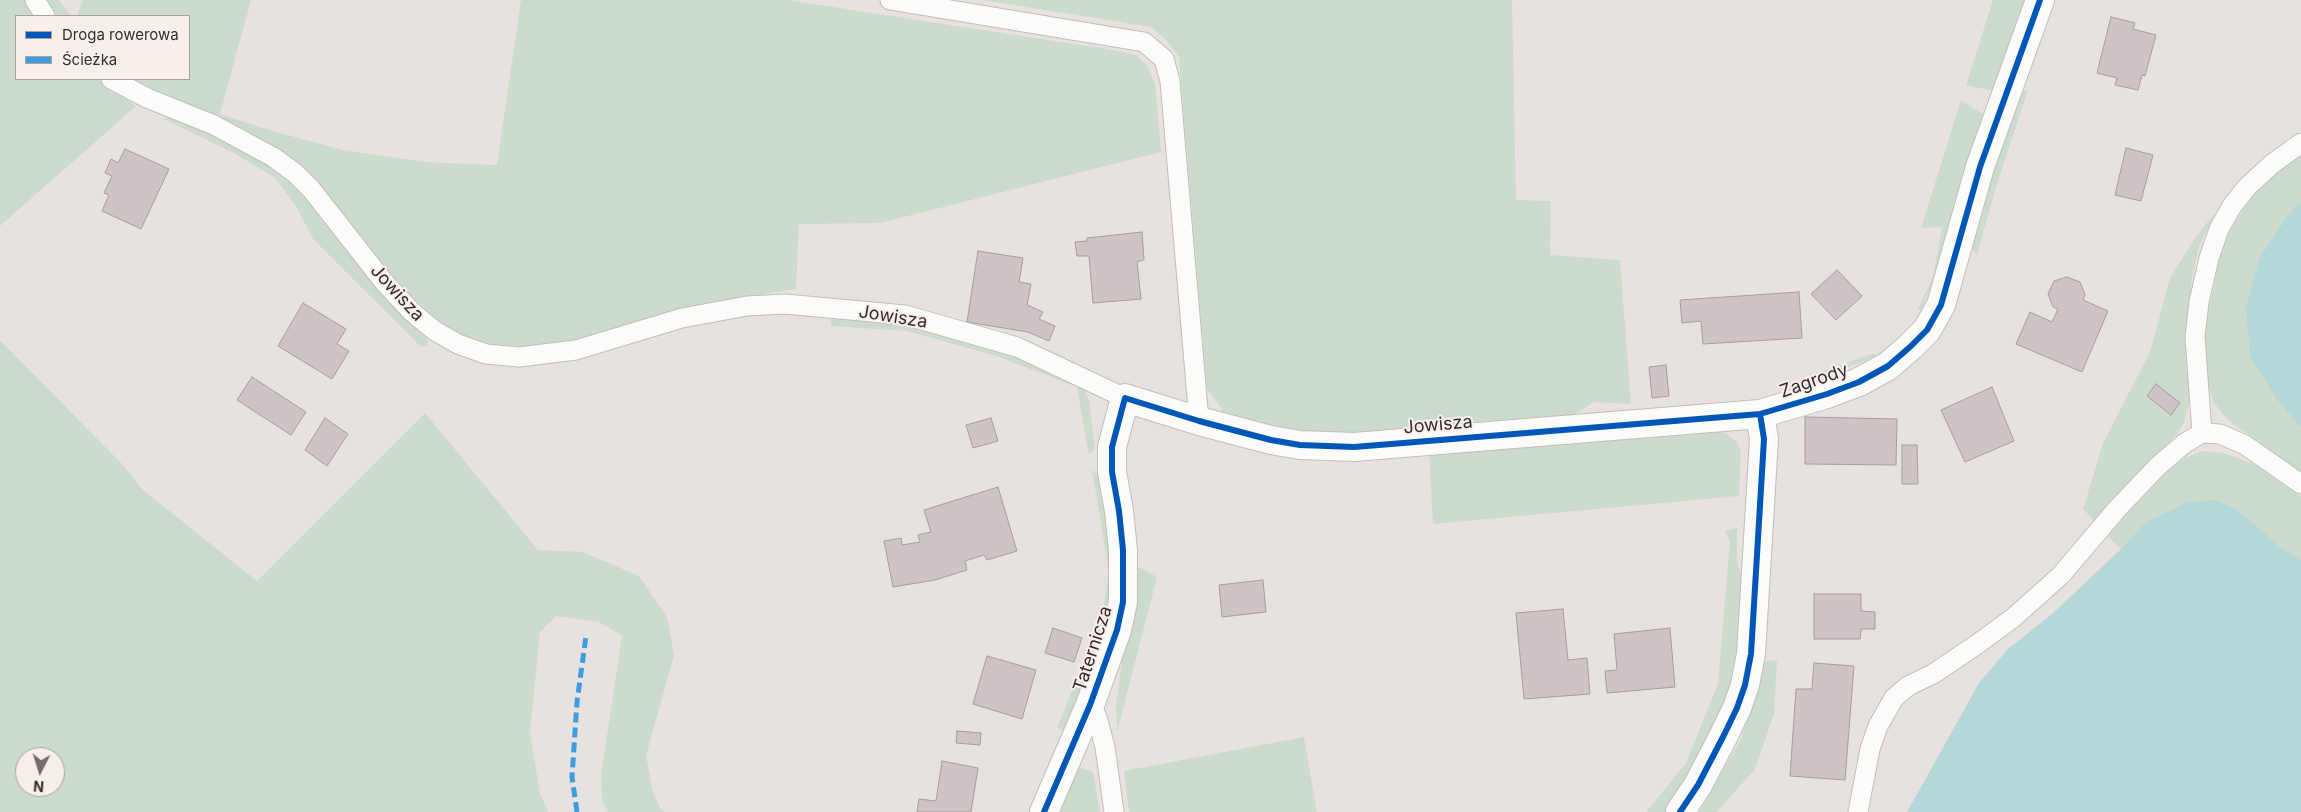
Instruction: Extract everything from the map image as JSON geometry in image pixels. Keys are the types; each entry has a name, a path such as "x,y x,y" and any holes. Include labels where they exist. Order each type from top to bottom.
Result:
{"street":[{"name":"Zagrody","path":"1760,414 1827,394 1859,382 1888,366 1927,330 1942,305 1980,166 2040,0"},
{"name":"Jowisza","path":"1125,398 1199,421 1300,445 1337,447 1760,414"},
{"name":"Taternicza","path":"1044,812 1090,705 1117,630 1123,602 1124,550 1112,464 1112,446 1125,398"},
{"path":"1680,812 1698,784 1724,735 1737,708 1745,685 1751,654 1763,458 1764,439 1760,414"}],"lane":[{"path":"35,0 44,15"},
{"path":"890,0 1144,42 1164,59 1170,80 1199,421"},
{"name":"Jowisza","path":"113,80 147,98 214,125 273,157 295,173 329,212 384,282 412,312 435,331 458,344 486,354 519,357 576,350 682,318 747,306 785,304 904,315 1017,347 1125,398"},
{"path":"2202,433 2195,337 2199,302 2209,258 2220,229 2232,206 2247,188 2272,164 2301,143"},
{"path":"1858,812 1870,749 1878,726 1894,698 1908,686 1933,674 1976,646 2013,618 2061,574 2118,508 2158,466 2185,443 2202,433 2220,434 2245,446 2301,484"},
{"path":"1090,705 1097,717 1105,747 1114,812"}],"green space":[{"path":"0,0 28,0 37,15 15,15 15,80 101,80 136,106 0,226"},
{"path":"46,0 59,0 70,15 56,15"},
{"path":"83,0 251,0 220,114 269,130 343,150 425,162 497,165 521,0 787,0 1136,55 1146,64 1155,83 1161,152 880,223 799,224 796,289 705,303 590,339 524,349 503,347 481,343 459,335 412,299 386,272 318,185 132,80 190,80 190,15 77,15"},
{"path":"982,0 1512,0 1516,200 1551,201 1550,255 1620,260 1631,404 1594,402 1573,416 1318,438 1226,419 1222,409 1207,389 1179,57 1167,41 1151,27"},
{"path":"1993,0 2026,0 1994,91 1966,85"},
{"path":"2016,90 2028,90 1996,187 1977,255 1969,244"},
{"path":"1961,100 1984,115 1935,277 1921,310 1918,309 1933,277 1942,227 1921,228"},
{"path":"162,118 173,118 205,129 268,164 300,190 397,309 428,339 427,345 421,347 313,239 296,206 275,178 234,153"},
{"path":"2301,152 2301,203 2291,211 2278,401 2301,428 2301,473 2228,420 2214,403 2206,379 2203,337 2219,261 2229,233 2253,194"},
{"path":"2214,214 2198,249 2191,284 2190,400 2184,423 2177,434 2095,522 2083,509 2103,443 2150,352 2170,278 2195,238"},
{"path":"831,315 907,326 996,350 1076,380 1083,388 1089,400 1095,448 1089,455 1077,387 996,356 907,331 831,326"},
{"path":"0,340 124,466 142,489 257,581 425,413 538,550 583,552 639,576 667,617 674,655 646,756 653,793 660,808 665,812 608,812 602,801 601,775 622,636 599,622 556,616 540,632 530,733 540,793 548,812 0,812"},
{"path":"1874,353 1875,356 1857,364 1812,380 1809,376"},
{"path":"1713,430 1727,434 1736,441 1741,451 1739,496 1433,524 1429,450"},
{"path":"2202,451 2224,453 2254,464 2301,497 2301,560 2278,545 2238,510 2146,522 2121,549 2107,535 2170,469 2185,458"},
{"path":"1092,469 1106,487 1112,529 1111,604 1096,650 1089,649 1102,616 1109,572"},
{"path":"1737,528 1737,563 1747,588 1743,637 1728,704 1692,772 1666,812 1646,812 1686,763 1718,684 1730,542 1725,531"},
{"path":"1135,565 1157,577 1117,732 1116,706"},
{"path":"1777,660 1774,714 1755,769 1717,812 1699,812 1741,739 1756,693 1763,662"},
{"path":"1082,666 1091,670 1066,731 1057,728"},
{"path":"1304,737 1317,812 1129,812 1124,771"},
{"path":"1077,767 1093,772 1100,812 1057,812"}],"water":[{"path":"2301,203 2301,428 2278,401 2250,357 2246,308 2259,259 2291,211"},
{"path":"2214,500 2238,510 2278,545 2301,560 2301,812 1907,812 1979,683 2008,649 2052,614 2121,549 2146,522 2188,502"}],"building":[{"path":"2111,17 2135,23 2133,29 2156,35 2145,76 2142,75 2138,90 2115,85 2117,78 2097,73"},
{"path":"2126,148 2153,155 2141,201 2115,195"},
{"path":"125,149 169,169 141,229 102,211 109,195 104,193 112,176 105,173 111,159 118,163"},
{"path":"1142,232 1144,260 1137,262 1141,299 1093,303 1089,256 1077,256 1075,242 1087,241 1087,238"},
{"path":"978,251 1023,258 1019,282 1031,284 1027,305 1043,312 1039,319 1055,326 1049,341 1028,332 967,322"},
{"path":"1837,270 1862,296 1836,320 1811,294"},
{"path":"2067,277 2080,282 2085,295 2083,300 2108,311 2082,372 2016,344 2030,312 2052,322 2058,309 2053,307 2048,294 2054,281"},
{"path":"1799,292 1802,338 1703,344 1701,321 1682,323 1680,300"},
{"path":"303,303 346,329 337,344 349,351 332,379 278,346"},
{"path":"1666,365 1669,396 1652,398 1649,367"},
{"path":"252,377 306,412 291,435 237,400"},
{"path":"2156,384 2180,403 2171,415 2147,396"},
{"path":"1992,387 2014,441 1965,462 1941,410"},
{"path":"1805,417 1897,419 1896,465 1805,464"},
{"path":"325,418 348,434 327,466 305,450"},
{"path":"991,418 998,441 973,448 966,425"},
{"path":"1902,445 1917,445 1918,484 1902,484"},
{"path":"998,487 1017,551 987,560 984,555 965,561 967,570 935,580 893,587 884,541 901,538 902,545 920,542 918,535 931,532 924,510"},
{"path":"1263,580 1266,612 1222,617 1219,585"},
{"path":"1814,594 1861,594 1861,611 1875,612 1875,629 1861,629 1860,639 1814,639"},
{"path":"1563,609 1568,660 1587,658 1590,694 1524,699 1516,613"},
{"path":"1053,628 1082,638 1074,662 1045,653"},
{"path":"1670,628 1675,687 1607,693 1605,671 1617,670 1614,634"},
{"path":"987,656 1036,670 1022,719 973,704"},
{"path":"1814,663 1854,666 1845,780 1790,776 1796,689 1812,689"},
{"path":"957,731 981,733 980,745 956,743"},
{"path":"942,761 978,768 971,812 917,812 919,799 936,801"}],"marked path":[{"path":"577,812 572,777 577,702 586,636"}],"cycle path":[{"path":"1044,812 1090,705 1117,630 1123,602 1123,550 1112,472 1112,447 1125,398 1199,421 1271,440 1300,445 1354,447 1760,414 1827,394 1859,382 1888,366 1910,347 1927,330 1941,305 1980,167 2040,0"},
{"path":"1680,812 1698,785 1724,735 1737,708 1745,685 1751,654 1764,439 1760,414"}]}
